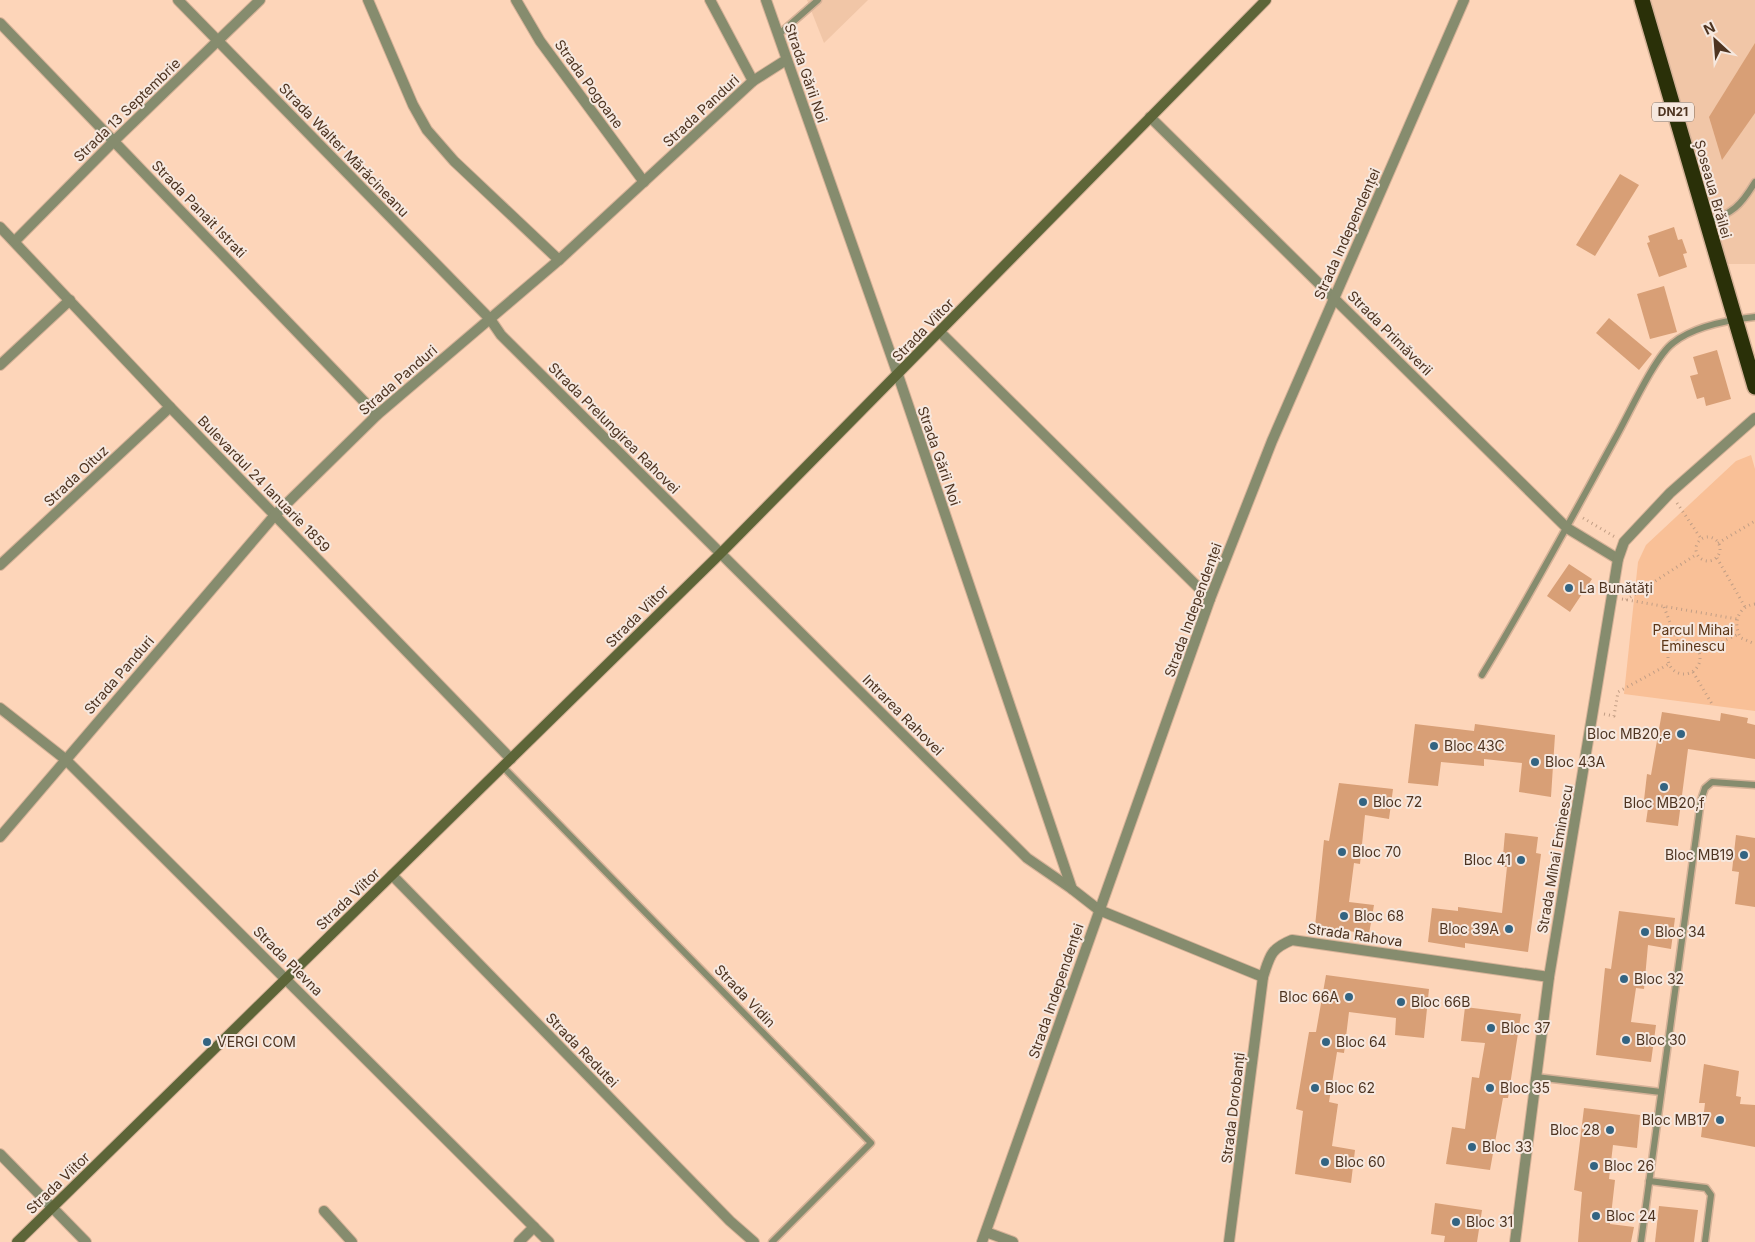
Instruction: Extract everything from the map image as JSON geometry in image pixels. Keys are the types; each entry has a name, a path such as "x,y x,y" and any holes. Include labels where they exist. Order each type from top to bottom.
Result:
{"highway":[{"name":"Șoseaua Brăilei","path":"1642,0 1755,387"}],"street":[{"name":"Strada Walter Mărăcineanu","path":"178,0 490,319"},
{"name":"Strada 13 Septembrie","path":"15,241 114,141 260,0"},
{"path":"368,0 413,105 427,130 454,161 558,260"},
{"name":"Strada Pogoane","path":"516,0 540,42 644,182"},
{"path":"710,0 754,81"},
{"name":"Strada Gării Noi","path":"766,0 898,375 1072,889"},
{"name":"Strada Viitor","path":"17,1242 720,554 1266,0"},
{"name":"Strada Independenței","path":"984,1237 1210,599 1272,441 1464,0"},
{"name":"Strada Panait Istrati","path":"0,23 377,415"},
{"name":"Strada Panduri","path":"0,837 275,514 377,415 558,260 754,81 786,60"},
{"name":"Strada Primăverii","path":"1150,117 1567,528 1618,559"},
{"name":"Bulevardul 24 Ianuarie 1859","path":"0,226 170,407 512,759"},
{"path":"0,365 70,300"},
{"name":"Strada Prelungirea Rahovei","path":"490,319 501,335 720,554"},
{"path":"940,332 1210,599"},
{"name":"Strada Oituz","path":"0,565 170,407"},
{"name":"Strada Mihai Eminescu","path":"1515,1242 1549,977 1618,559 1624,542 1670,493 1755,418"},
{"name":"Intrarea Rahovei","path":"720,554 1027,858 1072,889"},
{"name":"Strada Plevna","path":"0,708 65,759 549,1242"},
{"name":"Strada Redutei","path":"392,875 723,1214 754,1242"},
{"path":"1072,889 1100,910 1263,977"},
{"name":"Strada Rahova","path":"1263,977 1269,959 1277,946 1292,940 1549,977"},
{"name":"Strada Dorobanți","path":"1229,1242 1263,977"},
{"path":"0,1154 86,1242"},
{"path":"324,1212 352,1242"},
{"path":"519,1242 534,1227"},
{"path":"984,1237 1013,1242"}],"lane":[{"path":"778,35 818,0"},
{"path":"1706,224 1734,211 1744,202 1755,182"},
{"path":"1482,676 1567,528 1651,373 1671,344 1691,332 1734,319 1755,317"},
{"name":"Strada Vidin","path":"503,767 872,1143 772,1242"},
{"path":"1641,1242 1701,800 1705,788 1712,782 1755,785"},
{"path":"1536,1076 1662,1092"},
{"path":"1649,1180 1706,1188 1711,1195 1705,1242"}],"path":[{"path":"1670,493 1702,540"},
{"path":"1574,513 1624,542"},
{"path":"1718,542 1755,521"},
{"path":"1712,538 1718,542 1720,549 1716,558 1706,561 1697,554 1696,548 1702,540 1712,538"},
{"path":"1626,600 1697,554"},
{"path":"1716,558 1745,608"},
{"path":"1612,597 1737,618"},
{"path":"1755,604 1745,608 1737,618 1739,634 1748,642 1755,644"},
{"path":"1664,607 1678,643"},
{"path":"1699,652 1739,634"},
{"path":"1678,643 1691,643 1699,652 1699,664 1692,672 1679,673 1669,664 1669,652 1678,643"},
{"path":"1593,712 1614,716 1618,692 1669,664"},
{"path":"1692,672 1712,704"}],"shaded area":[{"path":"807,0 868,0 824,43"},
{"path":"1651,0 1755,0 1755,264 1723,264"}],"green space":[{"name":"Parcul Mihai Eminescu","path":"1751,455 1755,469 1755,711 1624,694 1638,562 1646,545 1736,461"}],"building":[{"path":"1755,43 1755,113 1722,160 1709,117"},
{"path":"1620,174 1639,185 1595,256 1576,245"},
{"path":"1674,227 1678,240 1682,239 1687,253 1683,254 1687,267 1659,277 1647,243 1650,242 1648,236"},
{"path":"1664,286 1677,332 1650,339 1637,294"},
{"path":"1609,318 1652,354 1639,370 1596,333"},
{"path":"1717,350 1731,399 1706,406 1704,397 1697,399 1690,376 1698,374 1693,357"},
{"name":"La Bunătăți","path":"1569,564 1592,579 1570,612 1547,596"},
{"path":"1662,712 1720,721 1721,713 1748,718 1747,723 1755,725 1755,759 1688,749 1678,826 1646,822 1649,801 1644,800 1647,774 1651,775"},
{"path":"1415,724 1474,731 1475,724 1555,735 1551,797 1519,792 1522,763 1484,759 1484,766 1441,762 1438,786 1408,783"},
{"path":"1339,783 1393,789 1389,819 1365,815 1360,864 1354,863 1349,902 1374,905 1369,934 1315,926 1324,840 1329,841"},
{"path":"1505,833 1538,837 1536,853 1541,854 1528,952 1465,943 1465,948 1428,942 1432,908 1458,911 1458,907 1502,913 1507,867 1502,867"},
{"name":"Bloc MB19","path":"1736,835 1755,838 1755,907 1735,904 1739,872 1732,871"},
{"path":"1619,911 1675,918 1671,949 1648,945 1644,989 1636,988 1631,1022 1656,1025 1651,1062 1596,1055 1605,968 1611,969"},
{"path":"1326,975 1429,989 1424,1038 1395,1035 1396,1018 1349,1012 1344,1053 1337,1052 1329,1102 1338,1104 1332,1146 1355,1150 1351,1183 1295,1174 1303,1111 1296,1109 1309,1032 1316,1032"},
{"path":"1465,1007 1521,1014 1508,1098 1503,1098 1490,1170 1446,1164 1452,1127 1465,1129 1472,1077 1479,1078 1485,1043 1461,1041"},
{"name":"Bloc MB17","path":"1704,1064 1739,1071 1736,1096 1741,1097 1740,1104 1755,1105 1755,1147 1701,1137 1705,1103 1699,1103"},
{"path":"1584,1108 1640,1115 1637,1148 1613,1145 1609,1179 1615,1180 1610,1224 1634,1227 1631,1242 1578,1242 1582,1192 1574,1190"},
{"name":"Bloc 31","path":"1435,1203 1482,1210 1477,1242 1444,1242 1445,1236 1431,1234"},
{"path":"1659,1206 1698,1210 1694,1242 1655,1242"}],"place":[{"name":"La Bunătăți","path":"1569,588"},
{"name":"Bloc MB20,e","path":"1681,734"},
{"name":"Bloc 43C","path":"1434,746"},
{"name":"Bloc 43A","path":"1535,762"},
{"name":"Bloc MB20,f","path":"1664,787"},
{"name":"Bloc 72","path":"1363,802"},
{"name":"Bloc 70","path":"1342,852"},
{"name":"Bloc MB19","path":"1744,855"},
{"name":"Bloc 41","path":"1521,860"},
{"name":"Bloc 68","path":"1344,916"},
{"name":"Bloc 39A","path":"1509,929"},
{"name":"Bloc 34","path":"1645,932"},
{"name":"Bloc 32","path":"1624,979"},
{"name":"Bloc 66A","path":"1349,997"},
{"name":"Bloc 66B","path":"1401,1002"},
{"name":"Bloc 37","path":"1491,1028"},
{"name":"Bloc 30","path":"1626,1040"},
{"name":"VERGI COM","path":"207,1042"},
{"name":"Bloc 64","path":"1326,1042"},
{"name":"Bloc 62","path":"1315,1088"},
{"name":"Bloc 35","path":"1490,1088"},
{"name":"Bloc MB17","path":"1720,1120"},
{"name":"Bloc 28","path":"1610,1130"},
{"name":"Bloc 33","path":"1472,1147"},
{"name":"Bloc 60","path":"1325,1162"},
{"name":"Bloc 26","path":"1594,1166"},
{"name":"Bloc 24","path":"1596,1216"},
{"name":"Bloc 31","path":"1456,1222"}]}
